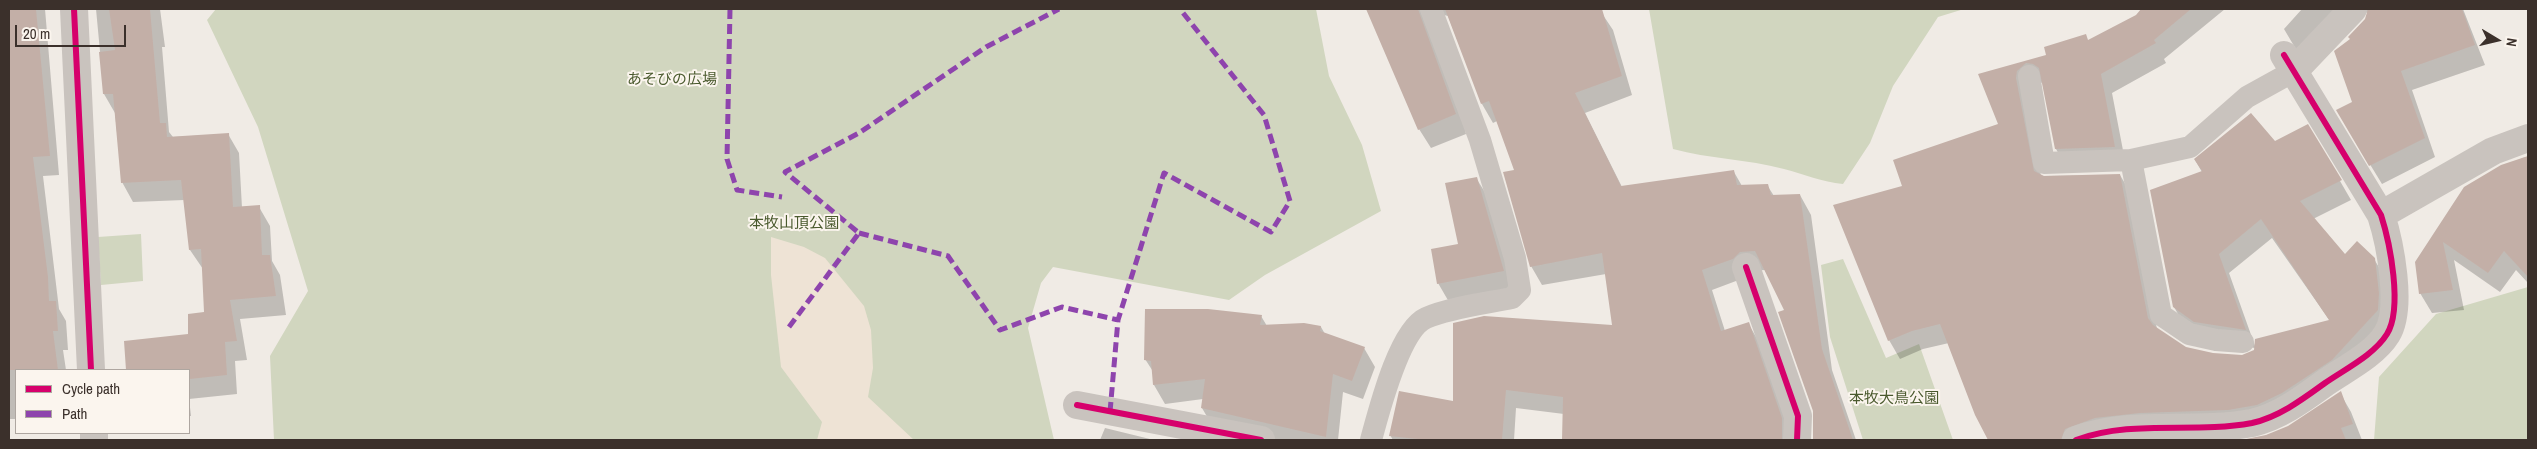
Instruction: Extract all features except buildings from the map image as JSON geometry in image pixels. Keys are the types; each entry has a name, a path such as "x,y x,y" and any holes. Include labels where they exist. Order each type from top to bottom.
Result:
{"street":[{"path":"74,9 91,369"},
{"path":"2076,440 2117,429 2253,423 2292,406 2372,350 2387,333 2393,311 2394,279 2390,242 2381,215 2289,63 2353,9"},
{"path":"2381,215 2493,151 2528,138"},
{"path":"1746,266 1798,416 1797,440"},
{"path":"1077,406 1261,440"}],"lane":[{"path":"1371,440 1383,398 1412,327 1426,318 1512,298 1520,290 1515,258 1480,140 1432,9"},
{"path":"2029,76 2044,163 2131,160 2190,147 2289,63"},
{"path":"2131,160 2160,315 2189,334 2216,340 2244,342"}],"green space":[{"name":"本牧山頂公園","path":"216,9 1316,9 1329,76 1362,145 1381,211 1265,275 1229,300 1053,267 1041,283 1028,328 1054,440 274,440 270,356 308,291 258,127 207,20"},
{"path":"1649,9 1964,9 1938,17 1893,86 1870,143 1843,184 1820,180 1756,163 1673,149"},
{"path":"141,234 143,281 101,285 98,237"},
{"name":"本牧大鳥公園","path":"1843,259 1886,358 1919,344 1953,440 1863,440 1830,337 1821,265"},
{"path":"2528,287 2528,440 2374,440 2379,377 2436,314"}],"shaded area":[{"path":"771,237 804,247 825,258 864,306 871,330 873,368 868,397 914,440 817,440 822,422 781,367 771,275"}],"marked path":[{"path":"730,9 727,159 737,190 782,197"},
{"path":"789,327 859,233 785,172 859,133 986,47 1059,9"},
{"path":"1110,412 1118,320 1164,173 1271,232 1290,201 1264,115 1180,9"},
{"path":"859,233 948,256 1000,330 1062,307 1118,320"}],"cycle path":[{"path":"74,9 91,369"},
{"path":"2076,440 2119,430 2230,426 2262,420 2290,407 2359,361 2375,349 2387,334 2392,323 2395,292 2391,258 2381,215 2284,55"},
{"path":"1746,267 1798,416 1797,440"},
{"path":"1077,405 1261,440"}],"park label":[{"name":"あそびの広場","path":"672,80"}]}
